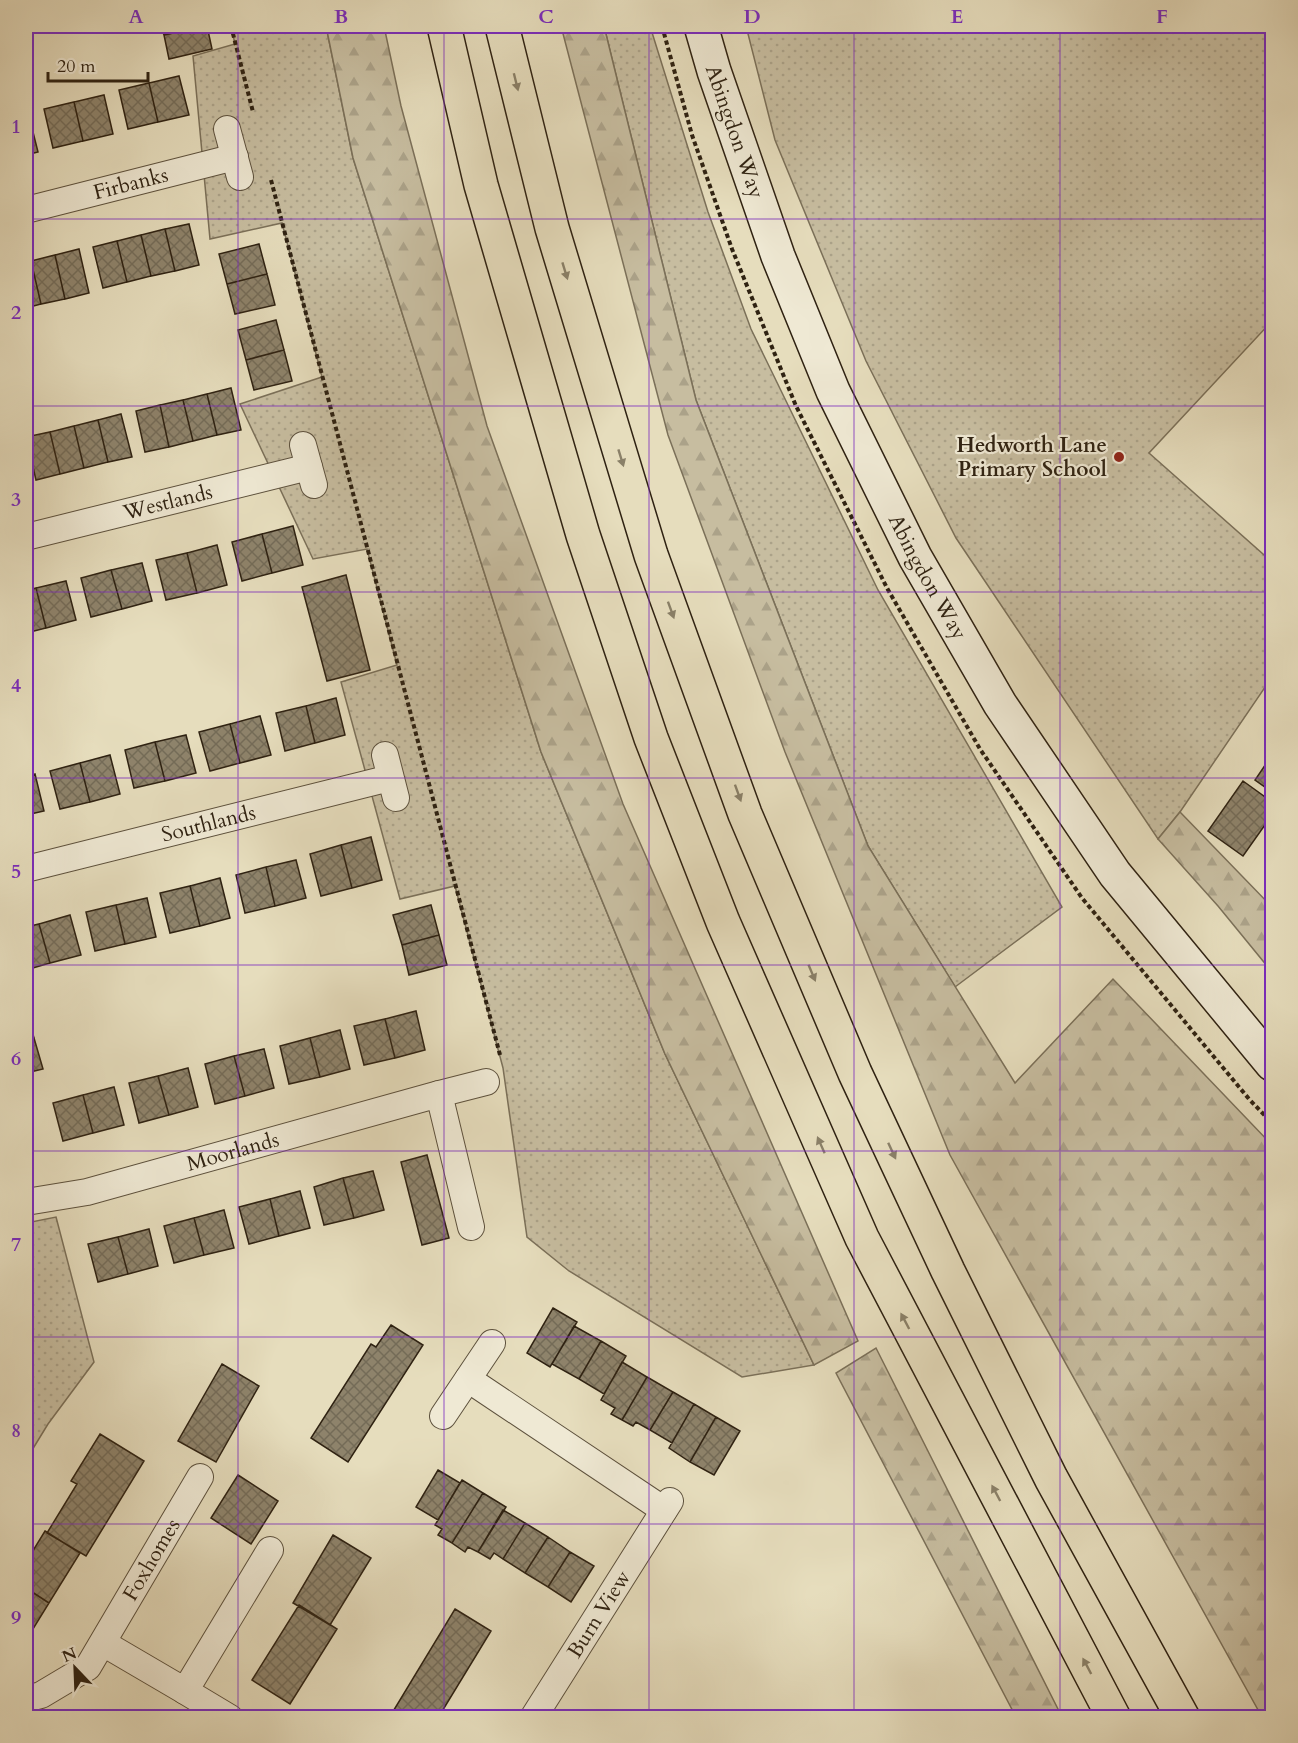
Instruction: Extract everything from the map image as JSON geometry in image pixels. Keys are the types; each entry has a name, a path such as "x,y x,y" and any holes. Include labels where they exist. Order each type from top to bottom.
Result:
{"highway":[{"path":"444,26 482,185 583,535 651,738 723,922 862,1238 1114,1718"},
{"path":"502,26 552,228 651,555 745,814 855,1073 948,1271 1051,1478 1182,1718"}],"street":[{"name":"Abingdon Way","path":"701,26 714,71 778,256 833,391 915,557 1000,704 1115,874 1272,1064"},
{"name":"Firbanks","path":"26,210 237,167 226,129"},
{"name":"Westlands","path":"26,537 309,466"},
{"name":"Southlands","path":"26,869 390,777"},
{"name":"Moorlands","path":"26,1202 87,1192 486,1082"},
{"path":"439,1094 471,1227"},
{"path":"444,1416 492,1343"},
{"name":"Burn View","path":"468,1379 667,1505 533,1718"},
{"name":"Foxhomes","path":"26,1699 41,1695 88,1667 200,1478"},
{"path":"185,1691 270,1550"},
{"path":"103,1643 230,1718"}],"path":[{"path":"231,26 256,122"},
{"path":"271,178 503,1068 486,1082"}],"green space":[{"path":"231,26 326,26 353,158 541,752 665,1054 814,1365 742,1377 569,1271 527,1237 503,1068 455,886 400,899 341,682 397,665 367,549 313,559 240,404 322,377 282,223 210,239 193,56 235,44"},
{"path":"326,26 384,26 401,106 487,426 623,804 858,1341 814,1365 665,1054 541,752 353,158"},
{"path":"561,26 604,26 696,400 868,846 1015,1083 1113,979 1272,1145 1272,1717 1262,1717 950,1155 785,752 668,435"},
{"path":"604,26 650,26 708,212 751,329 878,590 1062,907 955,987 868,846 696,400"},
{"name":"Hedworth Lane Primary School","path":"746,26 1272,26 1272,321 1149,453 1272,562 1272,677 1180,812 1158,839 956,538 866,361 775,140"},
{"path":"1180,812 1272,907 1272,972 1218,906 1158,839"},
{"path":"56,1217 94,1362 48,1424 26,1460 26,1223"},
{"path":"876,1348 1062,1717 1016,1717 836,1373"}],"building":[{"path":"161,26 205,26 164,35"},
{"path":"207,26 212,49 169,59 164,35"},
{"path":"179,76 189,115 158,122 149,83"},
{"path":"149,83 158,122 128,129 119,90"},
{"path":"104,95 113,134 83,141 74,102"},
{"path":"74,102 83,141 53,148 44,109"},
{"path":"28,112 38,152 26,155 26,113"},
{"path":"189,224 199,265 175,271 165,229"},
{"path":"165,229 175,271 151,276 141,235"},
{"path":"141,235 151,276 127,282 117,241"},
{"path":"117,241 127,282 103,288 93,247"},
{"path":"259,244 267,274 227,284 219,254"},
{"path":"79,249 89,293 65,299 55,255"},
{"path":"55,255 65,299 41,304 31,261"},
{"path":"31,261 41,304 26,308 26,263"},
{"path":"267,274 275,305 235,314 227,284"},
{"path":"276,320 284,350 246,360 238,330"},
{"path":"284,350 292,381 254,390 246,360"},
{"path":"231,388 241,430 217,435 207,394"},
{"path":"207,394 217,435 193,441 183,400"},
{"path":"183,400 193,441 169,447 160,405"},
{"path":"160,405 169,447 145,452 136,411"},
{"path":"121,414 132,457 108,462 98,420"},
{"path":"98,420 108,462 84,468 74,426"},
{"path":"74,426 84,468 60,474 50,432"},
{"path":"50,432 60,474 36,480 26,437"},
{"path":"293,526 303,565 272,573 262,534"},
{"path":"262,534 272,573 242,581 232,542"},
{"path":"217,545 227,585 197,593 187,553"},
{"path":"187,553 197,593 166,600 156,560"},
{"path":"142,563 152,601 122,609 111,570"},
{"path":"111,570 122,609 91,617 81,578"},
{"path":"346,575 370,670 327,681 302,587"},
{"path":"66,581 76,620 46,628 36,588"},
{"path":"36,588 46,628 26,633 26,591"},
{"path":"336,698 345,735 315,743 306,706"},
{"path":"306,706 315,743 285,751 276,713"},
{"path":"260,716 271,755 240,763 230,724"},
{"path":"230,724 240,763 210,771 199,732"},
{"path":"186,735 196,773 165,781 155,742"},
{"path":"155,742 165,781 134,788 125,750"},
{"path":"110,755 120,794 90,802 80,763"},
{"path":"1272,755 1272,792 1255,780"},
{"path":"80,763 90,802 60,809 50,771"},
{"path":"35,774 44,811 26,815 26,777"},
{"path":"1243,781 1272,802 1272,815 1243,856 1208,831"},
{"path":"371,837 382,880 352,888 341,845"},
{"path":"341,845 352,888 321,896 310,854"},
{"path":"296,860 306,898 275,906 266,867"},
{"path":"266,867 275,906 245,913 236,875"},
{"path":"220,878 230,918 200,926 190,886"},
{"path":"190,886 200,926 170,933 160,893"},
{"path":"147,898 156,937 125,944 116,905"},
{"path":"116,905 125,944 95,951 86,912"},
{"path":"431,905 439,935 402,945 393,915"},
{"path":"70,915 81,955 50,963 39,924"},
{"path":"39,924 50,963 26,970 26,927"},
{"path":"439,935 447,965 409,975 402,945"},
{"path":"26,1009 34,1038 26,1040"},
{"path":"416,1011 425,1050 395,1058 385,1019"},
{"path":"385,1019 395,1058 364,1065 354,1026"},
{"path":"340,1030 350,1069 320,1077 310,1038"},
{"path":"34,1038 43,1069 26,1073 26,1040"},
{"path":"310,1038 320,1077 289,1084 280,1046"},
{"path":"264,1049 274,1088 245,1096 234,1056"},
{"path":"234,1056 245,1096 215,1104 205,1064"},
{"path":"188,1068 198,1107 169,1115 158,1076"},
{"path":"158,1076 169,1115 139,1123 129,1083"},
{"path":"114,1087 124,1125 93,1133 83,1095"},
{"path":"83,1095 93,1133 63,1141 53,1103"},
{"path":"427,1155 449,1238 422,1245 401,1162"},
{"path":"373,1171 384,1210 354,1218 343,1178"},
{"path":"343,1178 354,1218 324,1225 314,1187"},
{"path":"300,1191 310,1228 279,1236 270,1199"},
{"path":"270,1199 279,1236 249,1244 239,1207"},
{"path":"224,1210 234,1248 204,1255 194,1218"},
{"path":"194,1218 204,1255 174,1263 164,1226"},
{"path":"149,1229 158,1266 128,1274 118,1237"},
{"path":"118,1237 128,1274 98,1282 88,1244"},
{"path":"553,1308 577,1322 550,1367 527,1353"},
{"path":"391,1325 423,1345 348,1462 311,1438 371,1344 376,1347"},
{"path":"574,1326 601,1341 579,1379 552,1364"},
{"path":"601,1341 626,1356 604,1394 579,1379"},
{"path":"622,1362 647,1377 622,1420 611,1414 615,1408 601,1400"},
{"path":"222,1364 259,1386 216,1462 178,1441"},
{"path":"647,1377 673,1392 650,1430 636,1422 633,1426 622,1420"},
{"path":"673,1392 694,1404 672,1443 650,1430"},
{"path":"694,1404 716,1417 690,1462 669,1448"},
{"path":"716,1417 740,1431 714,1475 690,1462"},
{"path":"100,1434 144,1461 86,1556 47,1533 77,1484 71,1481"},
{"path":"438,1470 460,1483 438,1520 416,1507"},
{"path":"238,1475 278,1501 251,1544 211,1518"},
{"path":"462,1480 483,1493 452,1543 438,1535 442,1529 435,1525"},
{"path":"483,1493 506,1507 478,1552 468,1547 465,1552 452,1543"},
{"path":"503,1510 525,1523 503,1559 494,1553 490,1559 478,1552"},
{"path":"525,1523 548,1537 525,1573 503,1559"},
{"path":"45,1531 80,1553 49,1603 26,1588 26,1562"},
{"path":"333,1535 371,1558 330,1625 293,1603"},
{"path":"548,1537 570,1552 548,1587 525,1573"},
{"path":"570,1552 594,1566 571,1602 548,1587"},
{"path":"26,1588 49,1603 33,1629 26,1624"},
{"path":"299,1605 337,1629 290,1704 252,1680"},
{"path":"455,1609 491,1631 438,1718 389,1718"},
{"path":"94,1710 106,1718 89,1718"}],"place":[{"name":"Hedworth Lane Primary School","path":"1119,457"}]}
